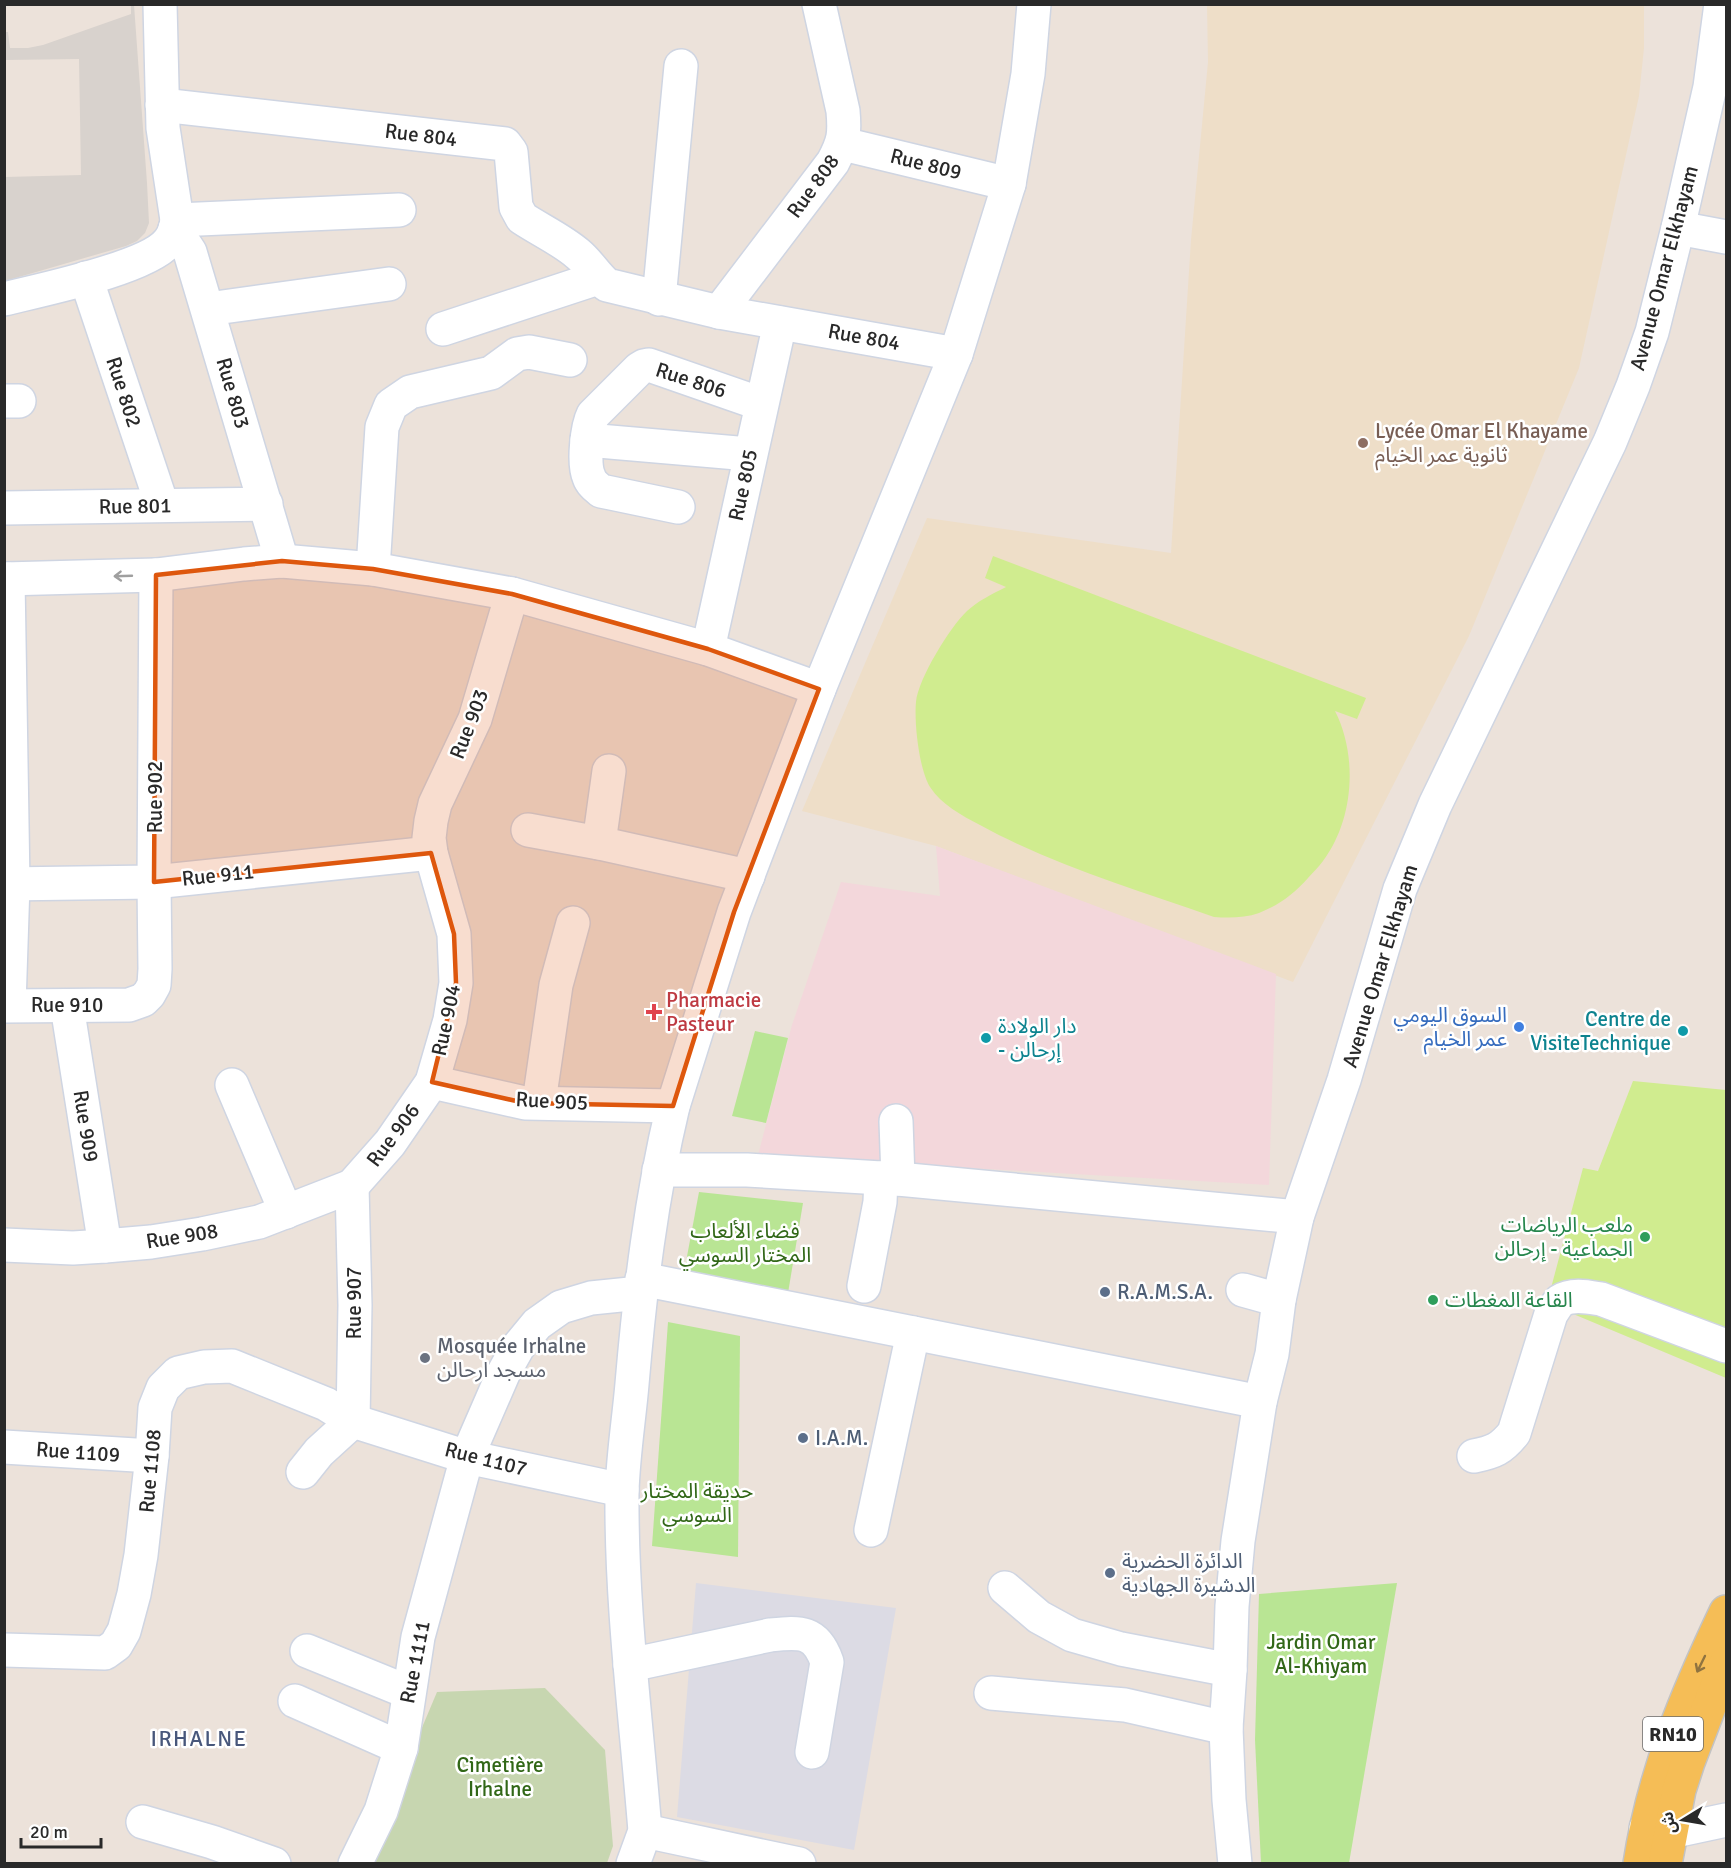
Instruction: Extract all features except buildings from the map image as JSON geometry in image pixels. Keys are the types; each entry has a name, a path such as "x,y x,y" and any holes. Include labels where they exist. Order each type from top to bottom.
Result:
{"main road":[{"name":"RN10","path":"1660,1841 1657,1782 1694,1680 1726,1612"},
{"name":"RN10","path":"1640,1863 1660,1841 1726,1663"}],"street":[{"path":"4,298 86,278 140,261 169,242 176,225 162,105 160,4"},
{"name":"Rue 808","path":"719,312 833,162 843,144 843,111 819,4"},
{"path":"633,1863 645,1831 625,1619 622,1490 641,1286 659,1170 673,1106 734,912 819,689 956,354 1009,184 1028,74 1034,4"},
{"name":"Avenue Omar Elkhayam","path":"1235,1863 1226,1728 1232,1606 1238,1541 1260,1402 1272,1354 1279,1300 1297,1217 1344,1080 1400,889 1435,805 1610,442 1652,332 1710,87 1721,4"},
{"path":"659,299 681,66"},
{"name":"Rue 804","path":"162,105 505,144 511,152 518,214 577,253 591,266 598,278 612,288 719,312 956,354"},
{"name":"Rue 809","path":"843,144 1009,184"},
{"path":"176,225 399,210"},
{"name":"Rue 803","path":"176,225 190,252 208,309 282,561"},
{"path":"1678,228 1726,237"},
{"name":"Rue 802","path":"86,278 162,505"},
{"path":"443,329 598,278"},
{"path":"208,309 389,284"},
{"name":"Rue 805","path":"708,649 749,454 780,323"},
{"path":"373,569 382,428 391,405 410,392 491,373 518,354 529,352 570,360"},
{"name":"Rue 806","path":"678,507 601,491 589,479 587,440 589,422 593,415 644,366 656,367 761,404"},
{"path":"587,440 749,454"},
{"name":"Rue 801","path":"4,508 266,504"},
{"path":"7,1006 9,884 6,579 156,575 282,561 373,569 512,594 708,649 819,689"},
{"name":"Rue 902","path":"129,1005 143,1000 154,985 156,575"},
{"name":"Rue 903","path":"431,853 429,838 435,804 475,719 512,594"},
{"path":"600,843 609,771"},
{"path":"528,830 600,843 748,876"},
{"name":"Rue 911","path":"9,884 154,882 431,853"},
{"name":"Rue 904","path":"431,853 454,934 456,983 450,1020 432,1082"},
{"path":"539,1102 556,985 573,923"},
{"name":"Rue 910","path":"7,1006 129,1005"},
{"name":"Rue 909","path":"67,1006 105,1246"},
{"name":"Rue 905","path":"432,1082 525,1103 673,1106"},
{"name":"Rue 906","path":"352,1186 390,1143 432,1082"},
{"path":"232,1085 286,1212"},
{"path":"864,1286 880,1202 889,1178 896,1120"},
{"path":"659,1170 747,1170 889,1178 1297,1217"},
{"name":"Rue 908","path":"4,1245 73,1248 151,1242 202,1234 259,1222 352,1186"},
{"name":"Rue 907","path":"352,1186 355,1305 353,1420"},
{"name":"Rue 1111","path":"355,1863 381,1811 401,1748 418,1637 467,1457 504,1372 518,1347 537,1324 561,1307 641,1286 913,1333 1260,1402"},
{"path":"1243,1290 1279,1300"},
{"path":"1474,1456 1492,1452 1503,1446 1514,1433 1551,1314 1560,1302 1568,1298 1584,1296 1601,1299 1726,1346"},
{"path":"871,1530 913,1333"},
{"name":"Rue 1108","path":"4,1650 98,1654 105,1653 116,1645 124,1631 141,1555 155,1408 163,1388 178,1373 204,1367 232,1366 326,1404 353,1420"},
{"path":"303,1472 319,1452 353,1420"},
{"name":"Rue 1107","path":"353,1420 467,1457 622,1490"},
{"name":"Rue 1109","path":"4,1447 152,1456"},
{"path":"1005,1588 1039,1617 1072,1635 1121,1649 1230,1670"},
{"path":"630,1665 770,1635 793,1633 813,1637 822,1648 827,1662 812,1752"},
{"path":"307,1651 408,1692"},
{"path":"991,1693 1125,1705 1226,1728"},
{"path":"295,1701 401,1748"},
{"path":"1660,1841 1726,1820"},
{"path":"143,1822 274,1863"},
{"path":"645,1831 799,1863"}],"highlighted area":[{"path":"282,561 373,569 512,594 708,649 819,689 734,912 673,1106 525,1103 432,1082 456,983 454,934 431,853 154,882 156,575"}],"shaded area":[{"path":"131,5 134,5 147,183 149,223 145,233 137,241 126,246 5,281 5,177 81,175 79,59 5,60 5,32 8,32 10,48 43,45 131,14"},
{"name":"Lycée Omar El Khayame ثانوية عمر الخيام","path":"1207,5 1644,5 1644,48 1639,96 1579,368 1469,636 1293,982 936,846 802,811 927,518 1171,553 1191,240 1208,62"},
{"path":"936,846 1276,974 1269,1185 896,1164 757,1159 792,1025 841,882 940,896"},
{"path":"696,1583 896,1608 854,1850 677,1817"}],"green space":[{"path":"993,556 1366,698 1357,719 1335,711 1347,748 1349,767 1349,788 1341,827 1321,863 1286,899 1266,910 1248,916 1214,917 1095,876 1036,852 952,809 935,793 926,779 918,746 916,702 918,692 936,654 960,619 976,604 1006,587 985,578"},
{"path":"755,1031 788,1038 766,1123 732,1116"},
{"name":"ملعب الرياضات الجماعية - إرحالن","path":"1633,1081 1726,1090 1726,1378 1547,1303 1583,1168 1598,1171"},
{"name":"فضاء الألعاب المختار السوسي","path":"699,1192 803,1203 787,1299 683,1278"},
{"name":"حديقة المختار السوسي","path":"668,1322 740,1336 738,1557 652,1546"},
{"name":"Jardin Omar Al-Khiyam","path":"1397,1583 1349,1863 1261,1863 1255,1740 1259,1594"},
{"name":"Cimetière Irhalne","path":"545,1688 605,1750 613,1846 607,1863 367,1864 437,1692"}],"place":[{"name":"Lycée Omar El Khayame ثانوية عمر الخيام","path":"1363,443"},
{"name":"Pharmacie Pasteur","path":"654,1012"},
{"name":"السوق اليومي عمر الخيام","path":"1519,1027"},
{"name":"Centre de VisiteTechnique","path":"1683,1031"},
{"name":"دار الولادة - إرحالن","path":"986,1038"},
{"name":"ملعب الرياضات الجماعية - إرحالن","path":"1645,1237"},
{"name":"R.A.M.S.A.","path":"1105,1292"},
{"name":"القاعة المغطات","path":"1433,1300"},
{"name":"Mosquée Irhalne مسجد ارحالن","path":"425,1358"},
{"name":"I.A.M.","path":"803,1438"},
{"name":"الدائرة الحضرية الدشيرة الجهادية","path":"1110,1573"}],"district":[{"name":"IRHALNE","path":"199,1738"}]}
